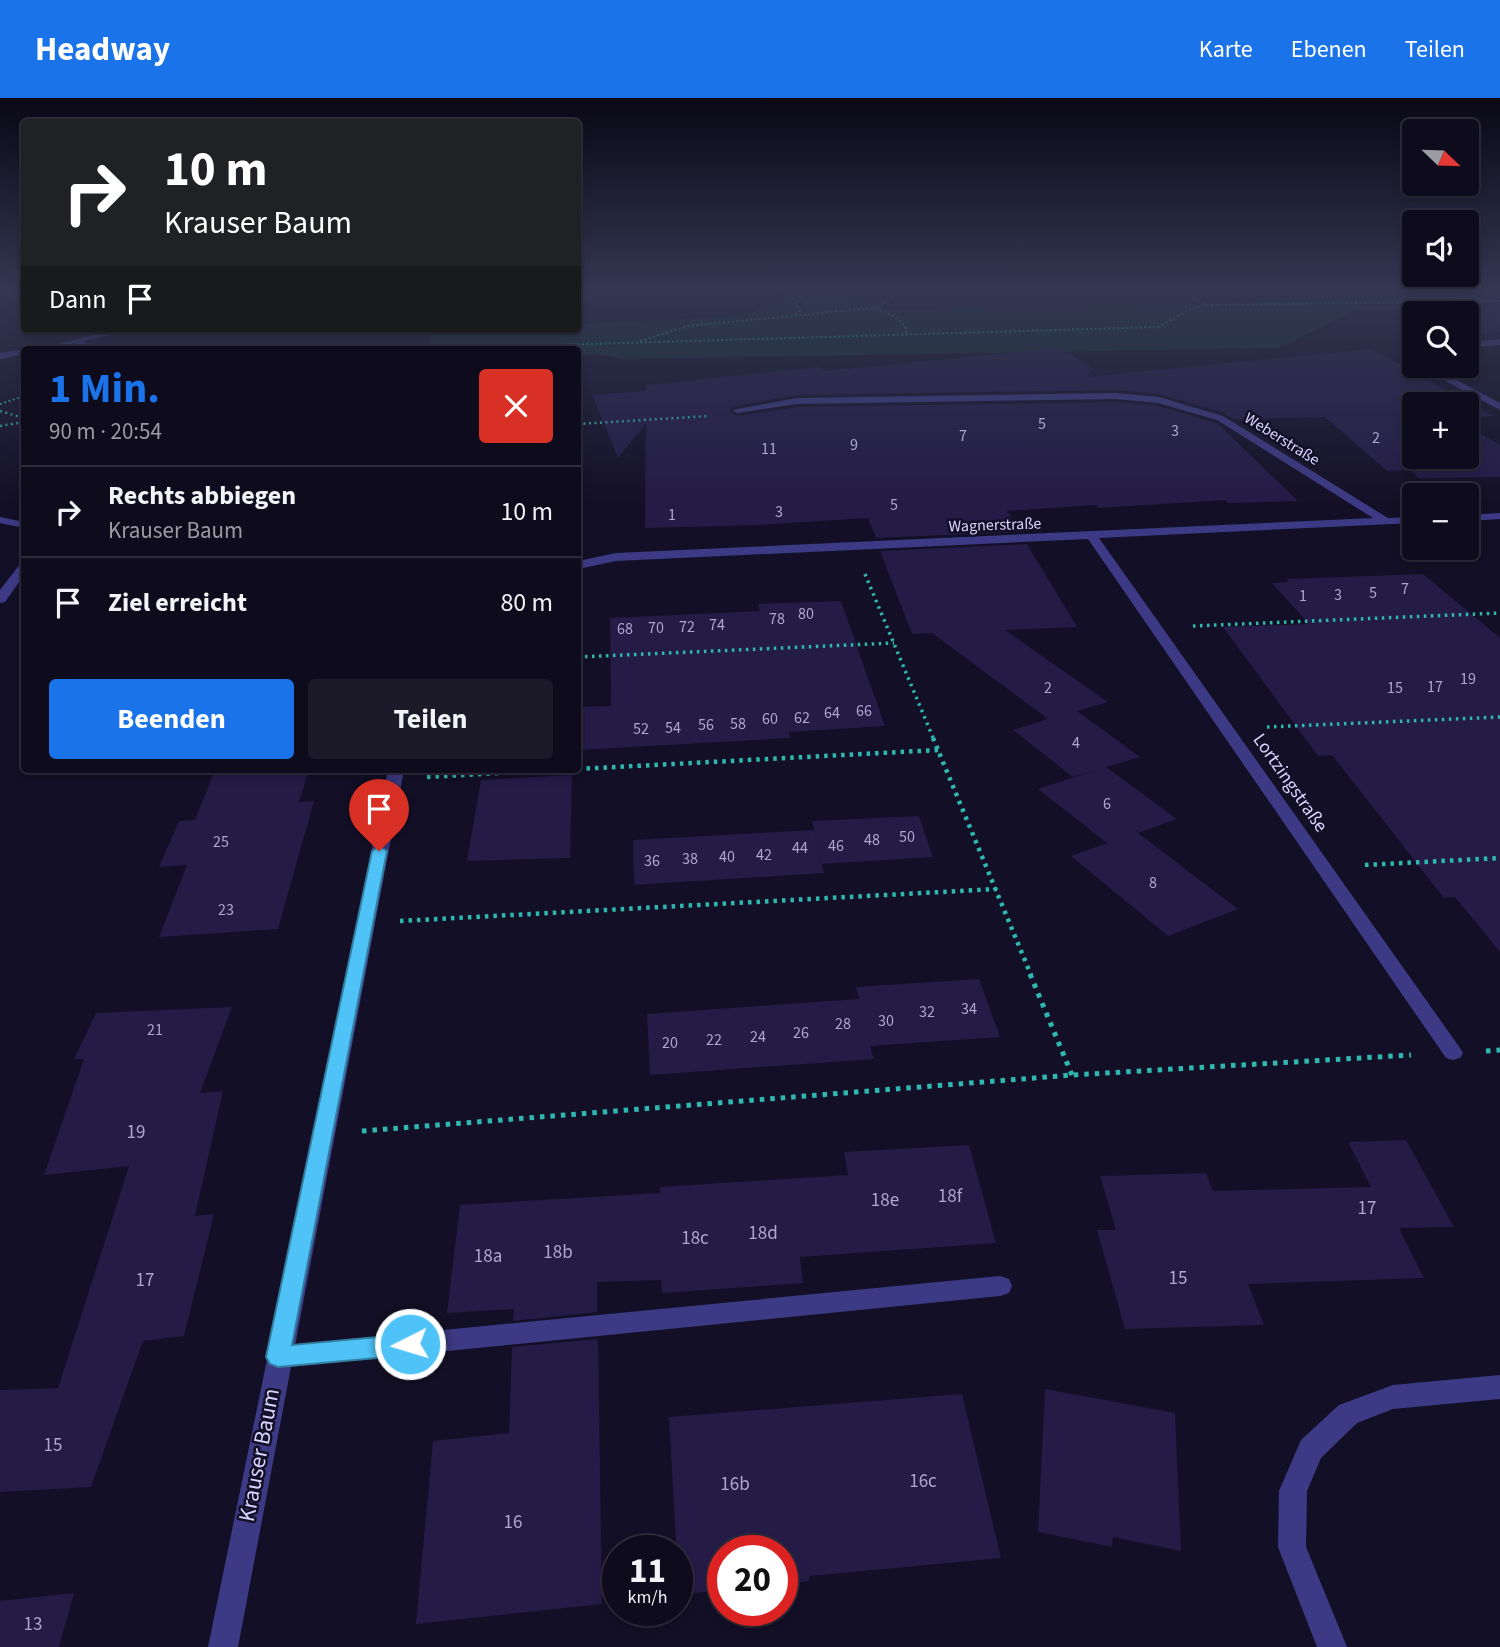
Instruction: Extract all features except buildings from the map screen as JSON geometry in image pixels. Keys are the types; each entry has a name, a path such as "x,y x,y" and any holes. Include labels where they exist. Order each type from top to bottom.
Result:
{"street":[{"path":"1446,378 1500,407"},
{"name":"Weberstraße","path":"737,410 797,401 1116,396 1159,400 1220,418 1385,521"},
{"path":"1479,517 1500,516"},
{"path":"0,520 21,524"},
{"name":"Wagnerstraße","path":"581,564 616,557 1402,520"},
{"name":"Lortzingstraße","path":"1092,536 1453,1053"},
{"path":"0,599 21,571"},
{"name":"Krauser Baum","path":"223,1647 395,774"},
{"path":"278,1357 1000,1286"},
{"path":"1332,1647 1292,1547 1293,1491 1311,1449 1348,1414 1393,1397 1500,1387"}],"path":[{"path":"0,404 21,397"},
{"path":"581,424 698,418 737,410"},
{"path":"0,411 21,419"},
{"path":"0,426 21,421"},
{"path":"854,547 1072,1075"},
{"path":"1155,627 1500,614"},
{"path":"581,657 894,643"},
{"path":"1227,729 1500,717"},
{"path":"581,769 938,750"},
{"path":"395,774 435,773"},
{"path":"1323,867 1500,858"},
{"path":"365,923 997,888"},
{"path":"322,1134 1072,1075 1500,1050"}],"route":[{"path":"379,851 278,1357 410,1344"}]}
